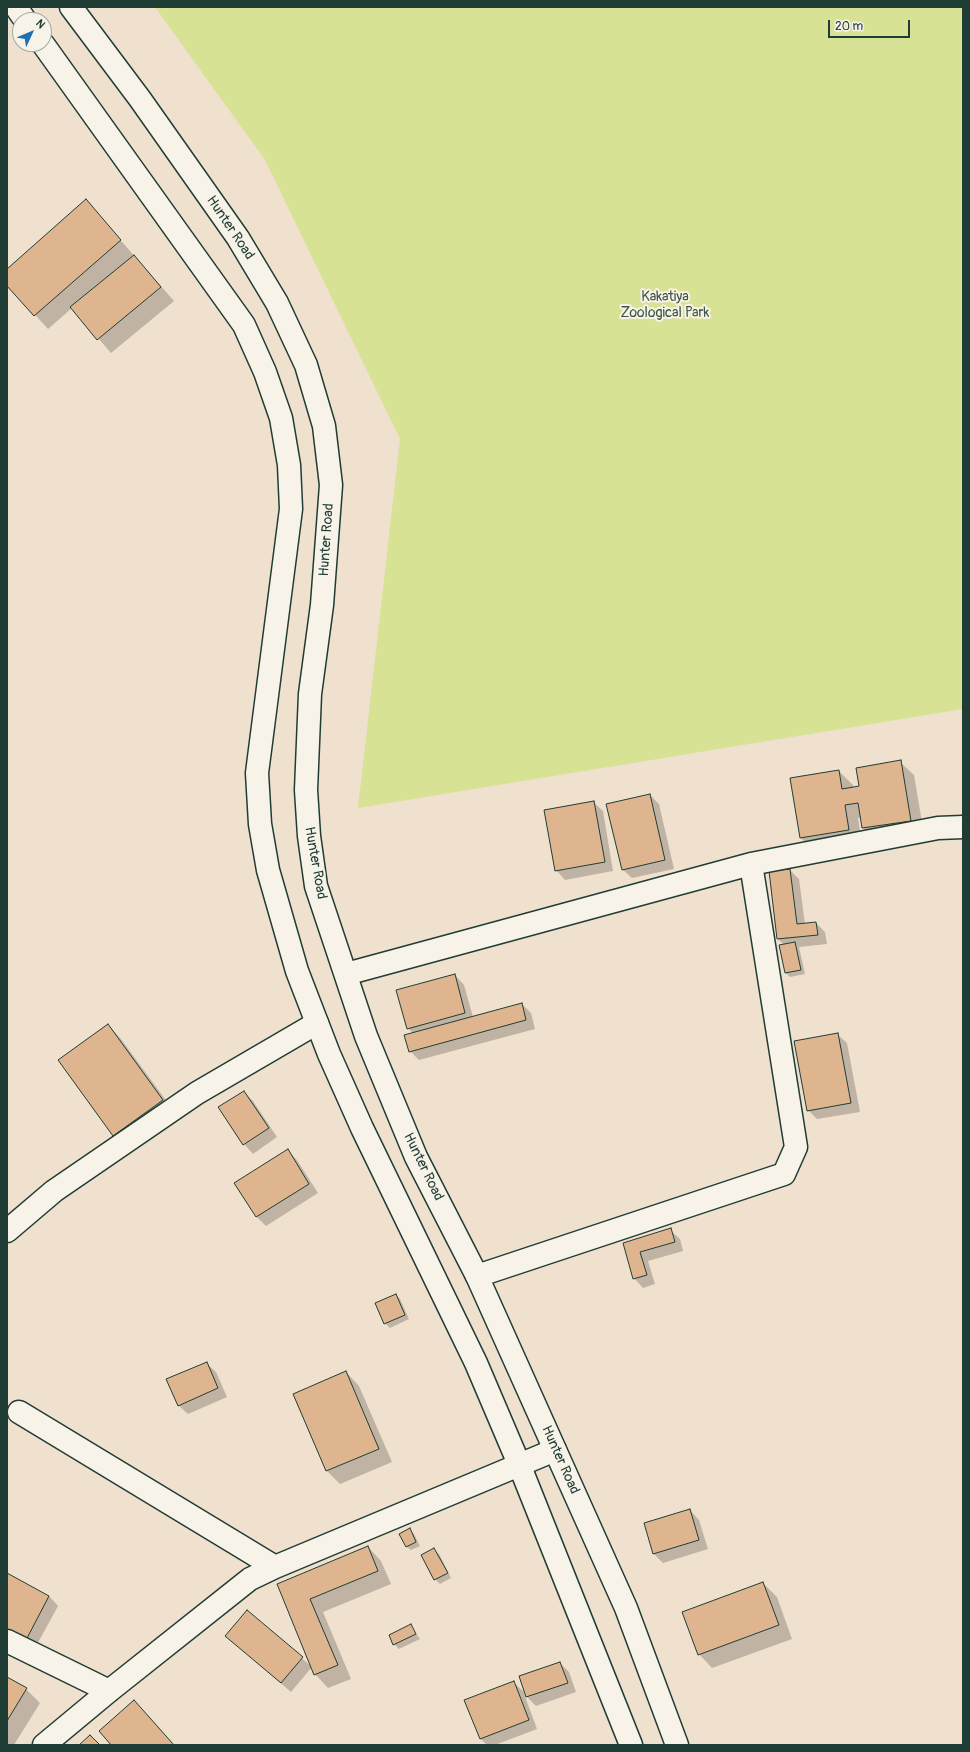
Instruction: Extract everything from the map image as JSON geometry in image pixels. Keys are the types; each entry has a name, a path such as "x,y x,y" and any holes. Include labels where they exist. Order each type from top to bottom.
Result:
{"main road":[{"name":"Hunter Road","path":"71,7 140,99 238,238 277,303 306,365 324,426 331,485 322,606 310,694 306,790 309,836 316,886 366,1036 416,1157 477,1276 626,1608 677,1745"},
{"path":"49,52 244,325 265,372 281,418 289,465 291,509 258,766 260,824 268,870 297,971 329,1054 362,1128 476,1363 519,1464 626,1743"},
{"path":"346,974 751,864 938,828 963,827"},
{"path":"477,1276 784,1174 796,1147 751,864"},
{"path":"7,1231 54,1191 197,1093 317,1023"},
{"path":"19,1412 275,1566"},
{"path":"44,1745 109,1691 250,1579 275,1566 555,1450"},
{"path":"7,1641 109,1691"}],"green space":[{"name":"Kakatiya Zoological Park","path":"155,7 963,7 963,709 358,808 400,439 265,160"}],"building":[{"path":"86,199 121,240 34,316 7,286 7,269"},
{"path":"134,255 161,287 97,340 70,307"},
{"path":"901,760 911,821 862,828 858,803 845,805 849,830 800,838 790,778 839,770 842,789 859,786 856,768"},
{"path":"650,794 665,860 622,870 606,804"},
{"path":"594,801 605,862 555,871 544,810"},
{"path":"790,869 797,924 816,922 818,935 777,939 769,871"},
{"path":"795,942 801,970 785,973 779,945"},
{"path":"455,974 465,1013 407,1029 396,990"},
{"path":"522,1003 526,1020 409,1052 404,1035"},
{"path":"108,1024 163,1100 113,1136 58,1060"},
{"path":"838,1033 851,1103 807,1111 794,1041"},
{"path":"244,1091 269,1128 243,1145 218,1107"},
{"path":"288,1149 309,1184 256,1217 234,1183"},
{"path":"671,1228 675,1242 640,1252 647,1275 633,1279 623,1243"},
{"path":"396,1294 405,1315 384,1324 375,1303"},
{"path":"207,1362 218,1388 178,1406 166,1379"},
{"path":"346,1371 379,1449 326,1471 293,1394"},
{"path":"690,1509 699,1540 653,1554 644,1523"},
{"path":"410,1528 416,1542 406,1547 399,1534"},
{"path":"368,1546 378,1571 310,1599 338,1665 314,1675 277,1584"},
{"path":"434,1548 448,1573 434,1580 421,1555"},
{"path":"7,1573 49,1596 25,1642 7,1632"},
{"path":"763,1582 779,1625 698,1655 682,1612"},
{"path":"247,1610 303,1657 281,1683 225,1636"},
{"path":"411,1624 416,1634 393,1645 389,1635"},
{"path":"560,1662 568,1683 526,1697 519,1676"},
{"path":"7,1677 27,1688 7,1721"},
{"path":"514,1681 529,1720 480,1739 464,1700"},
{"path":"134,1700 174,1745 111,1745 99,1731"},
{"path":"90,1735 100,1745 79,1745"}]}
